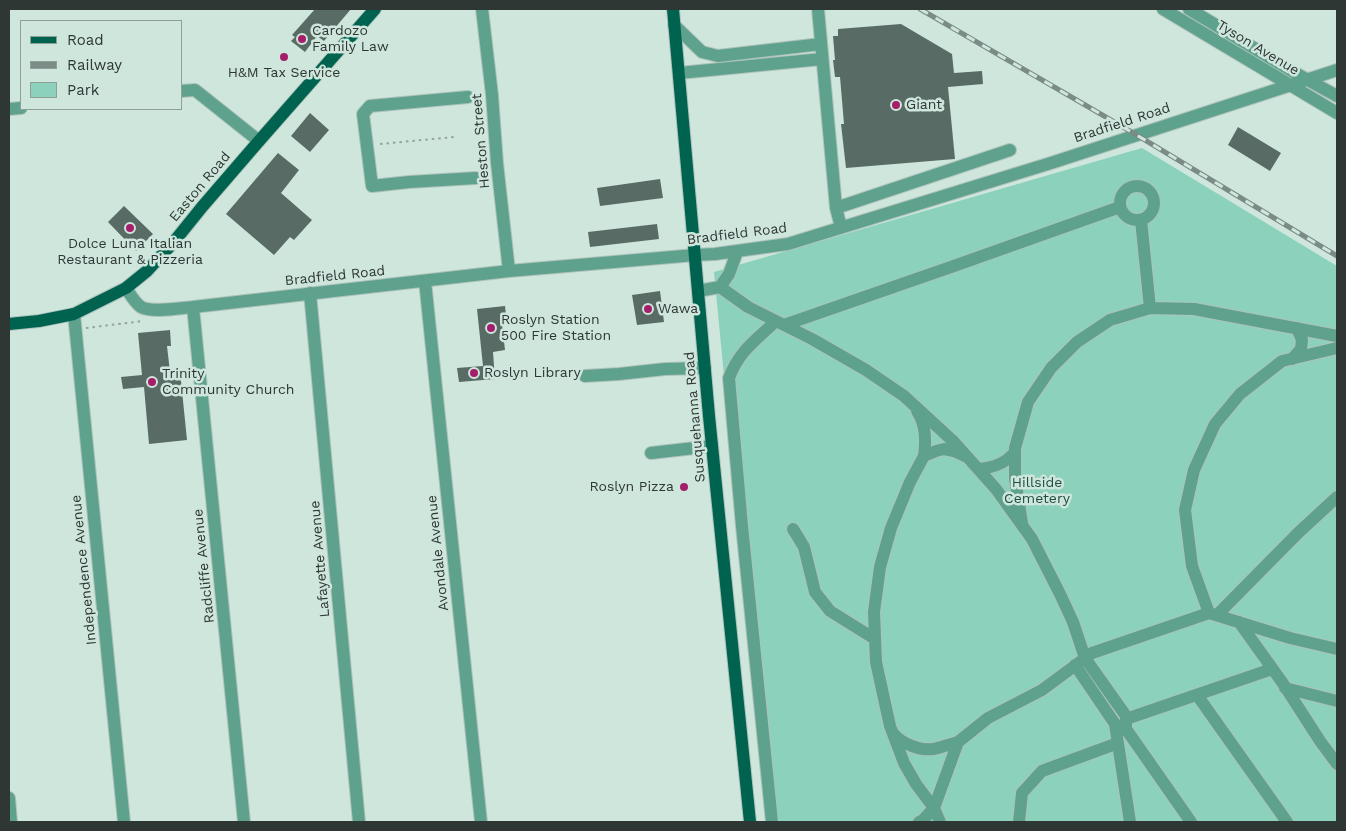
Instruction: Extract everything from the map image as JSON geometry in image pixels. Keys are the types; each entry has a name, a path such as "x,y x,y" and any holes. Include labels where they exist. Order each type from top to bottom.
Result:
{"main road":[{"name":"Easton Road","path":"9,324 39,321 74,314 126,288 147,271 162,256 259,140 375,9"},
{"name":"Susquehanna Road","path":"673,9 712,446 750,822"}],"street":[{"name":"Heston Street","path":"482,9 509,271"},
{"path":"818,9 836,208 841,227"},
{"name":"Tyson Avenue","path":"1163,9 1337,113"},
{"name":"Tyson Avenue","path":"1189,9 1337,96"},
{"path":"674,25 702,52 718,56 821,44"},
{"path":"679,73 822,59"},
{"name":"Bradfield Road","path":"126,288 142,308 154,310 509,271 737,252 788,244 1051,163 1337,70"},
{"path":"182,91 195,90 259,140"},
{"path":"468,97 370,106 363,114 372,186 476,178"},
{"path":"836,208 1010,150"},
{"path":"1135,186 1146,189 1154,203 1150,214 1141,220 1130,219 1125,216 1120,207 1125,191 1135,186"},
{"path":"772,822 729,378 733,367 742,352 780,323 951,267 1120,207"},
{"path":"1141,220 1150,308"},
{"path":"698,291 720,287 729,274 737,252"},
{"name":"Avondale Avenue","path":"426,281 481,822"},
{"path":"720,287 748,307 812,339 866,370 904,396 954,442 996,489 1032,539 1060,594 1073,622 1080,661 1126,716 1122,724 1118,743 1130,822"},
{"name":"Lafayette Avenue","path":"310,293 359,822"},
{"name":"Radcliffe Avenue","path":"193,307 244,822"},
{"path":"1023,526 1015,478 1015,448 1028,402 1051,368 1077,342 1110,320 1150,308 1194,309 1337,336"},
{"name":"Independence Avenue","path":"74,314 124,822"},
{"path":"1292,359 1302,349 1302,340 1297,328"},
{"path":"1337,348 1282,361 1240,394 1215,424 1194,470 1185,510 1192,566 1213,614 1290,638 1337,649"},
{"path":"585,376 693,367 705,368"},
{"path":"914,406 925,431 926,445 924,456 910,482 891,528 880,567 874,612 876,662 892,732 904,763 916,784 934,808 940,822"},
{"path":"651,453 712,446"},
{"path":"924,456 944,450 954,451 967,456"},
{"path":"978,469 1002,464 1015,452"},
{"path":"892,732 896,737 909,744 922,748 933,749 958,742 988,718 1042,690 1092,653 1213,614 1337,497"},
{"path":"792,529 804,548 815,592 830,612 875,639"},
{"path":"1239,622 1337,764"},
{"path":"1122,724 1272,669"},
{"path":"1285,688 1337,701"},
{"path":"1197,695 1287,822"},
{"path":"1122,724 1191,822"},
{"path":"919,822 924,820 934,808 958,742"},
{"path":"1020,822 1022,793 1042,770 1118,743"},
{"path":"9,798 12,822"}],"path":[{"path":"380,144 454,137"},
{"path":"83,328 143,321"}],"green space":[{"name":"Hillside Cemetery","path":"1142,148 1337,266 1337,822 767,822 714,272"}],"building":[{"path":"315,9 351,9 324,41 317,36 305,52 291,41 295,37 292,35"},
{"name":"Giant","path":"901,24 952,54 954,73 982,71 983,84 948,87 955,159 846,168 841,124 844,124 840,77 835,77 833,36 838,36 838,29"},
{"path":"310,113 329,130 310,152 291,136"},
{"path":"1238,127 1281,153 1270,171 1228,145"},
{"path":"278,153 299,170 281,193 312,220 294,240 290,237 274,255 226,214"},
{"path":"660,179 663,198 600,206 597,188"},
{"name":"Dolce Luna Italian Restaurant & Pizzeria","path":"124,206 153,234 136,251 108,222"},
{"path":"657,224 659,239 590,247 588,232"},
{"name":"Wawa","path":"660,291 664,322 637,325 632,295"},
{"path":"505,306 506,315 501,316 505,350 493,352 495,379 459,382 457,368 483,366 477,309"},
{"name":"Trinity Community Church","path":"170,330 171,346 167,346 170,372 180,371 187,440 149,444 144,387 123,389 121,377 142,375 138,333"}],"railway":[{"path":"920,9 1135,134 1337,256"}],"place":[{"name":"Cardozo Family Law","path":"302,39"},
{"name":"H&M Tax Service","path":"284,57"},
{"name":"Giant","path":"896,105"},
{"name":"Dolce Luna Italian Restaurant & Pizzeria","path":"130,228"},
{"name":"Wawa","path":"648,309"},
{"name":"Roslyn Station 500 Fire Station","path":"491,328"},
{"name":"Roslyn Library","path":"474,373"},
{"name":"Trinity Community Church","path":"152,382"},
{"name":"Roslyn Pizza","path":"684,487"}]}
